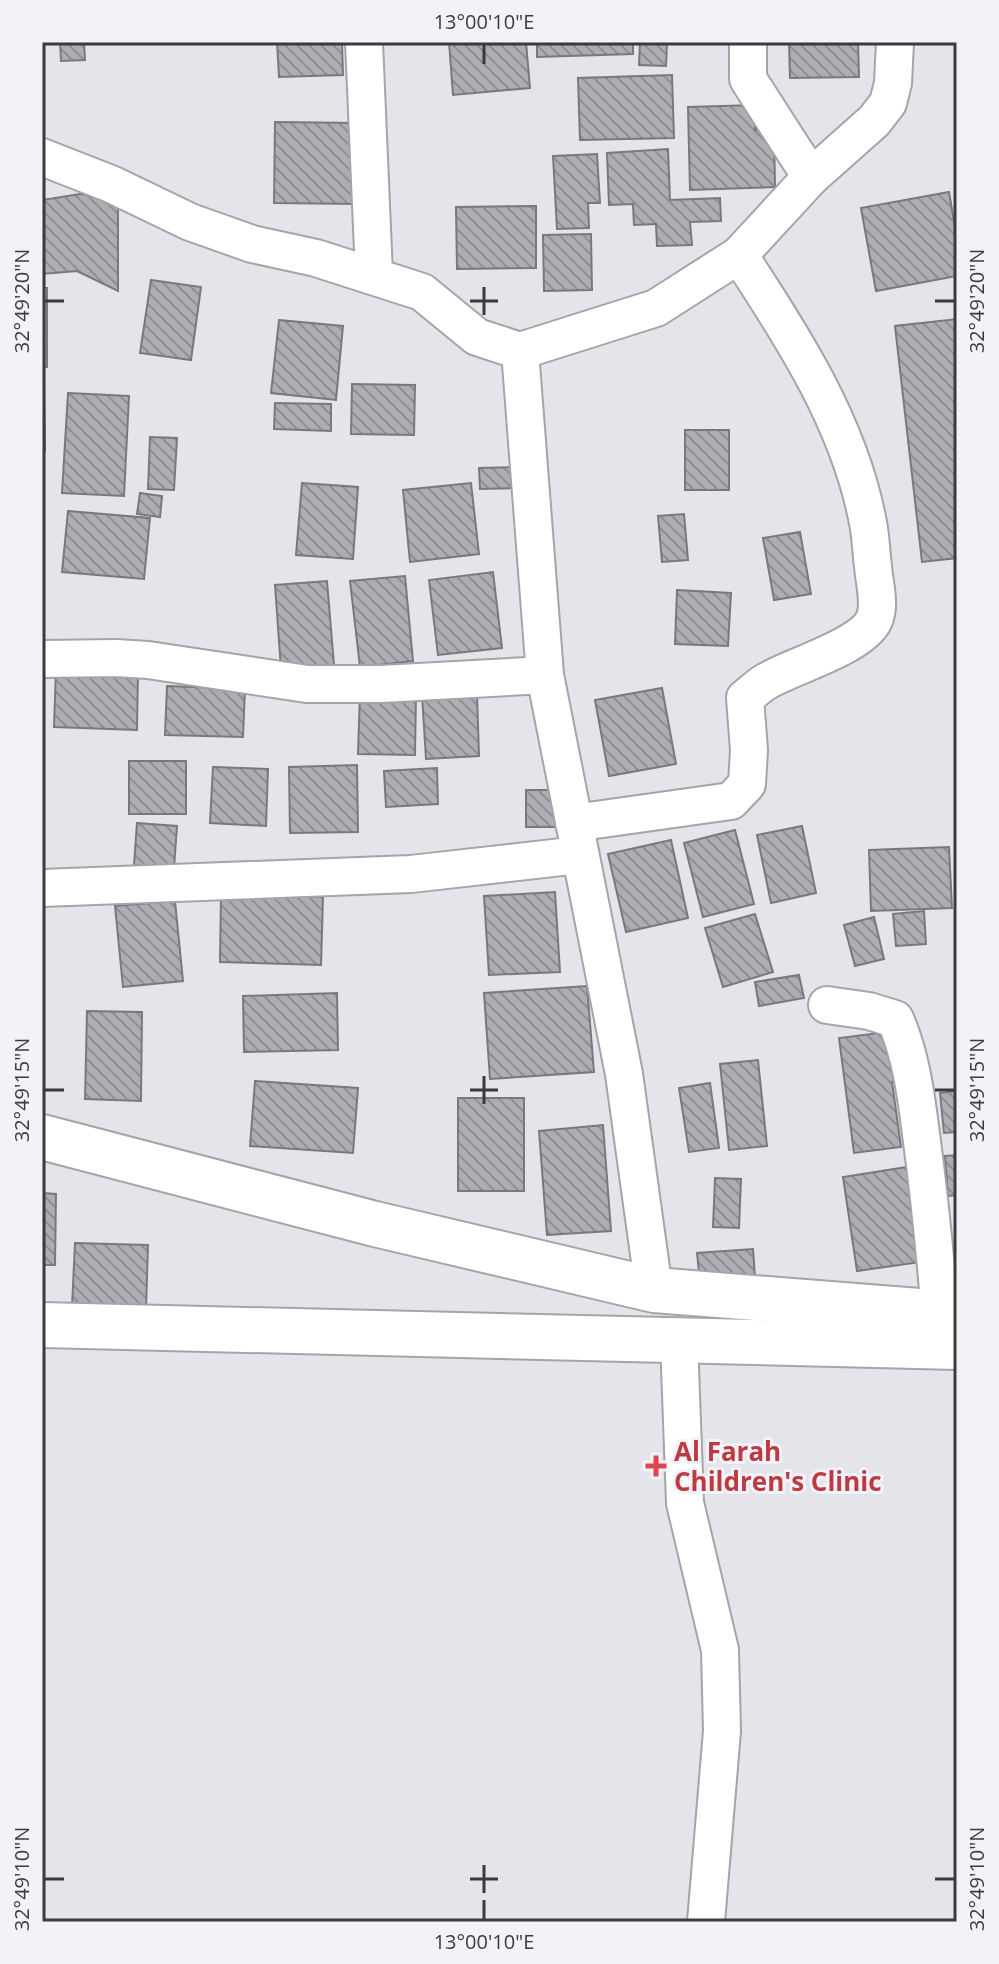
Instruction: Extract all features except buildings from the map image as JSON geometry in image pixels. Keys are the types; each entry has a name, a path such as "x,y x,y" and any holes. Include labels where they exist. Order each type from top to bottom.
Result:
{"main road":[{"path":"42,1137 375,1224 654,1290 951,1325"},
{"path":"42,1325 679,1340 951,1325"}],"street":[{"path":"364,42 374,275"},
{"path":"748,42 748,79 811,177"},
{"path":"42,157 111,184 190,222 252,244 316,258 422,292 477,337 520,351 656,308 739,255 811,177 874,121 888,103 893,83 895,42"},
{"path":"42,888 411,874 576,839 731,801 747,784 749,750 745,698 767,681 863,634 875,619 877,602 868,522 846,446 826,399 769,300 739,255"},
{"path":"520,351 545,675 624,1074 654,1290"},
{"path":"42,659 148,660 307,684 381,684 545,675"},
{"path":"827,1005 869,1011 895,1019 903,1037 918,1109 951,1325"},
{"path":"679,1340 685,1503 720,1650 722,1731 706,1922"}],"place":[{"name":"Al Farah Children's Clinic","path":"656,1466"}]}
